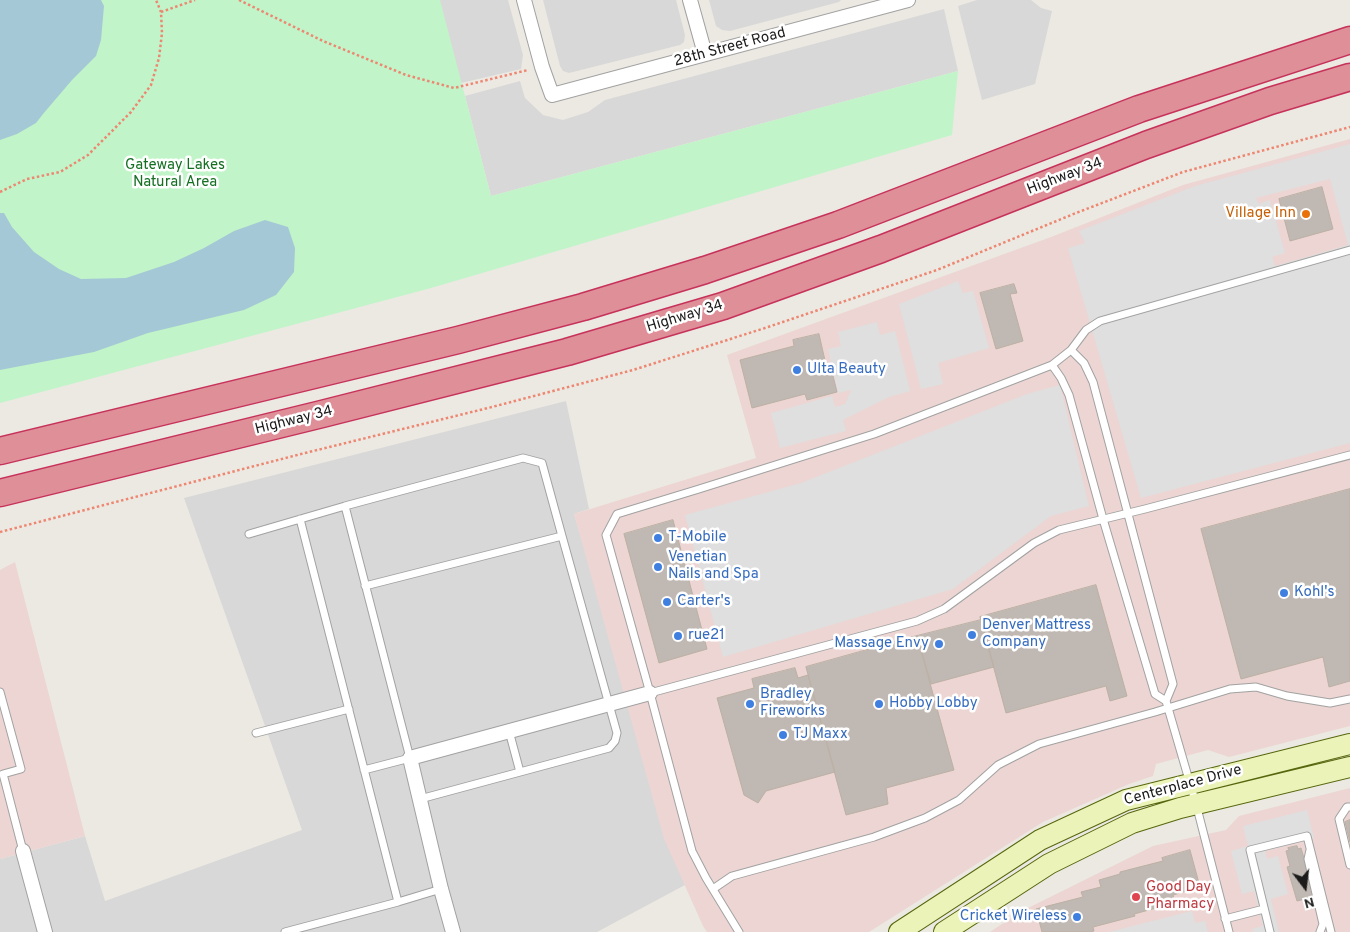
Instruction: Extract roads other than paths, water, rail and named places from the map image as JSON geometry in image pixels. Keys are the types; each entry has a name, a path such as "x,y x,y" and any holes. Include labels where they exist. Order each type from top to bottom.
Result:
{"highway":[{"path":"0,451 448,342 583,307 705,270 838,225 1139,109 1350,40"},
{"name":"Highway 34","path":"0,493 567,352 723,306 881,249 1146,145 1270,101 1350,78"},
{"path":"980,170 993,205"}],"street":[{"name":"28th Street Road","path":"524,0 542,67 552,94 705,54 864,6 908,0"},
{"path":"690,0 705,54"},
{"path":"453,932 410,758 650,694"},
{"name":"Centerplace Drive","path":"899,932 1040,840 1126,800 1350,744"},
{"name":"Centerplace Drive","path":"944,932 1049,864 1132,823 1180,808 1350,767"},
{"path":"23,851 46,932"}],"lane":[{"path":"739,932 692,851 606,535 617,514 874,434 1052,365 1071,350 1086,330 1100,321 1350,250"},
{"path":"1071,350 1084,363 1093,382 1173,684 1167,704 1196,804 1229,932"},
{"path":"1052,365 1062,378 1069,395 1103,519 1155,694 1167,704"},
{"path":"650,694 918,621 944,609 1034,543 1059,530 1350,454"},
{"path":"249,534 523,458 542,463 617,733 615,741 609,748 420,799"},
{"path":"345,506 410,758 364,770"},
{"path":"300,519 398,902"},
{"path":"365,586 562,536"},
{"path":"713,889 732,876 874,837 925,818 960,800 998,765 1039,744 1167,704 1230,689 1256,687 1287,696 1330,703 1350,699"},
{"path":"0,692 21,769 2,774 23,851"},
{"path":"256,733 349,709"},
{"path":"509,731 520,772"},
{"path":"1350,806 1347,807 1339,819 1350,865"},
{"path":"1274,932 1269,929 1250,850 1307,836 1331,932"},
{"path":"1310,848 1308,859 1323,924 1320,932"},
{"path":"285,932 441,889"},
{"path":"1225,919 1264,909"}],"water":[{"path":"0,0 101,0 104,6 101,40 96,56 72,80 36,123 17,134 0,140"},
{"path":"0,213 4,213 12,227 34,252 59,269 81,279 126,278 174,262 234,231 265,220 288,227 295,248 294,272 276,295 244,310 148,333 94,352 0,370"}],"place":[{"name":"Village Inn","path":"1306,214"},
{"name":"Ulta Beauty","path":"797,370"},
{"name":"T-Mobile","path":"658,538"},
{"name":"Venetian Nails and Spa","path":"658,567"},
{"name":"Kohl's","path":"1284,593"},
{"name":"Carter's","path":"667,602"},
{"name":"Denver Mattress Company","path":"972,635"},
{"name":"rue21","path":"678,636"},
{"name":"Massage Envy","path":"939,644"},
{"name":"Bradley Fireworks","path":"750,704"},
{"name":"Hobby Lobby","path":"879,704"},
{"name":"TJ Maxx","path":"783,735"},
{"name":"Good Day Pharmacy","path":"1136,897"},
{"name":"Cricket Wireless","path":"1077,917"}],"park label":[{"name":"Gateway Lakes Natural Area","path":"175,174"}]}
